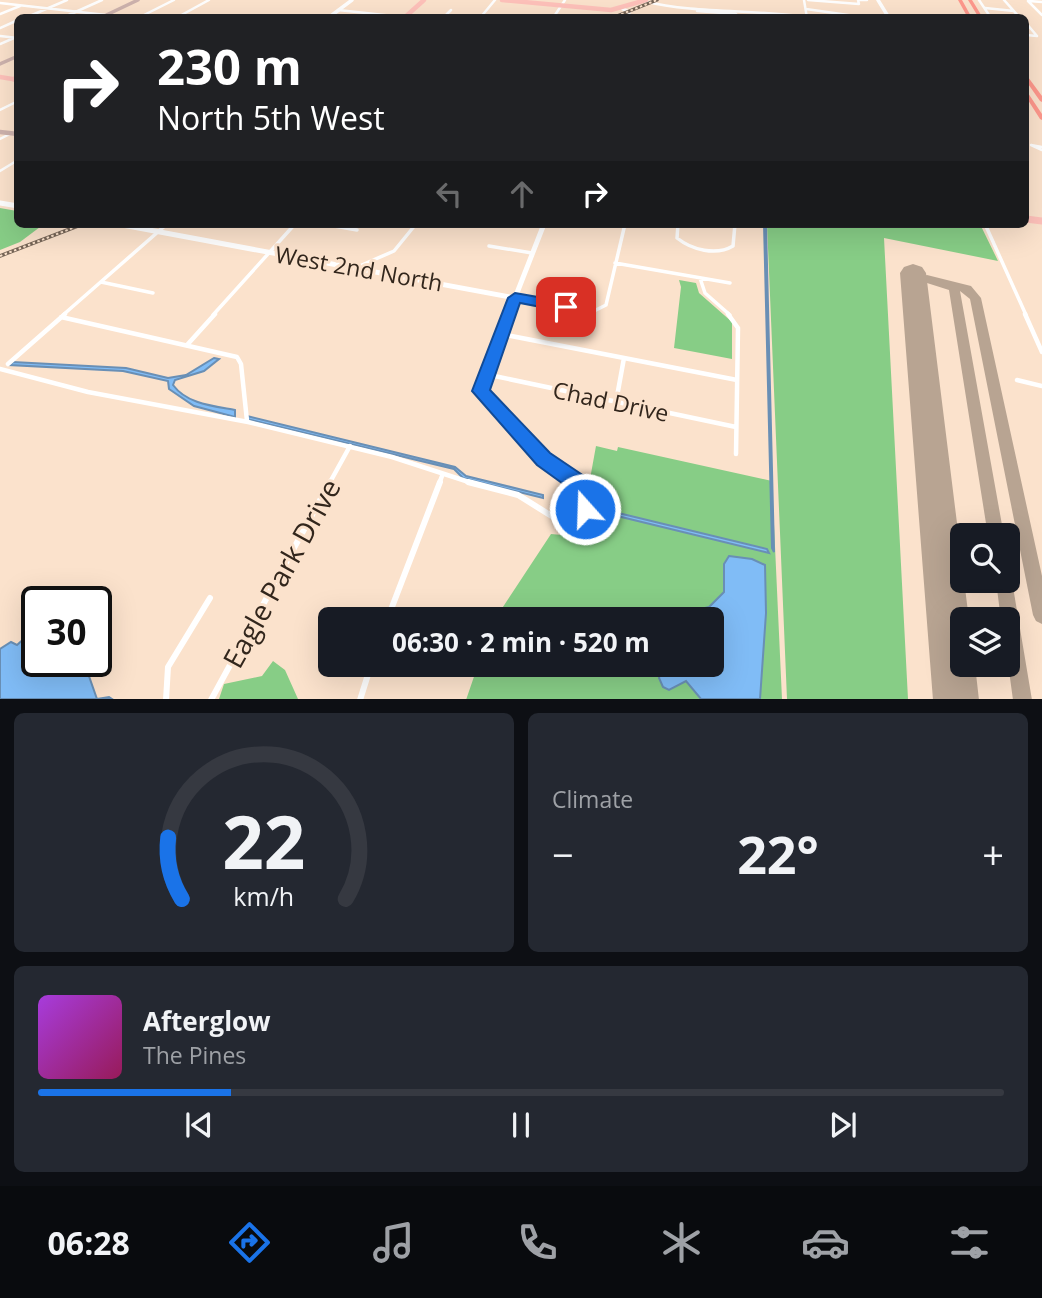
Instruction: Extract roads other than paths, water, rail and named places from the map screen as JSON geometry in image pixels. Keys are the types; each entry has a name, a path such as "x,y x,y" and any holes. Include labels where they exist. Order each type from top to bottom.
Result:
{"highway":[{"path":"1029,82 1042,99"},
{"path":"1029,99 1042,119"}],"main road":[{"path":"108,14 138,0"},
{"path":"408,14 424,0"},
{"path":"502,0 623,9 643,0"},
{"path":"0,132 14,133"}],"street":[{"path":"33,14 66,0"},
{"path":"71,14 102,0"},
{"path":"146,14 174,0"},
{"path":"183,14 209,0"},
{"path":"333,14 352,0"},
{"path":"483,14 495,0"},
{"path":"555,14 565,0"},
{"path":"643,0 664,6 763,10 788,14"},
{"path":"807,14 806,0 859,4 858,1 867,0"},
{"path":"979,0 989,14"},
{"path":"1004,0 1017,14"},
{"path":"1028,1 1042,2"},
{"path":"1028,1 1042,15"},
{"path":"0,4 96,14"},
{"path":"0,14 20,6"},
{"path":"694,6 697,14"},
{"path":"985,8 1014,11"},
{"path":"623,9 629,14"},
{"path":"806,9 841,14"},
{"path":"338,10 376,14"},
{"path":"447,14 451,10"},
{"path":"697,11 736,14"},
{"path":"1029,27 1037,36 1029,35"},
{"path":"0,139 11,133"},
{"name":"West 2nd North","path":"140,228 592,312 601,310 607,300 615,263"},
{"path":"8,364 162,228"},
{"path":"187,345 291,228"},
{"path":"346,228 357,230"},
{"path":"355,268 394,251 413,228"},
{"path":"0,369 169,408 248,422 392,457 442,476 518,495 558,520 573,520 585,509 583,486 543,459 483,396 481,389 542,228"},
{"path":"624,228 615,263 730,283"},
{"path":"678,228 677,238 682,243 707,249 731,248 734,228"},
{"path":"987,228 1042,352"},
{"path":"489,246 533,253"},
{"path":"700,278 705,293 737,323 736,454"},
{"path":"101,282 153,293"},
{"path":"61,317 237,357 243,374 243,402 248,422"},
{"path":"501,334 737,380"},
{"path":"616,402 624,358"},
{"name":"Chad Drive","path":"485,374 736,427"},
{"path":"1017,380 1042,386"},
{"name":"Eagle Park Drive","path":"211,699 350,446"},
{"path":"392,607 442,476"},
{"path":"166,699 168,667 210,598"},
{"path":"360,699 367,677"}],"water":[{"path":"764,228 774,552 772,548"},
{"path":"214,358 219,359 204,371 175,380 173,385 193,400 235,410 235,417 194,406 169,389 168,381 123,371 10,365 13,362 126,368 168,378 186,375"},
{"path":"247,416 455,467 466,476 543,495 543,498 463,478 454,469 247,419"},
{"path":"610,511 767,549 769,553 609,514"},
{"path":"729,556 752,559 765,565 766,613 760,699 701,699 686,681 669,690 663,687 659,678 724,677 724,607 709,607 724,592 724,564"},
{"path":"21,641 21,677 89,677 97,699 0,699 0,649 11,642 17,645"}],"railway":[{"path":"622,14 657,0"},
{"path":"0,256 73,228"}]}
